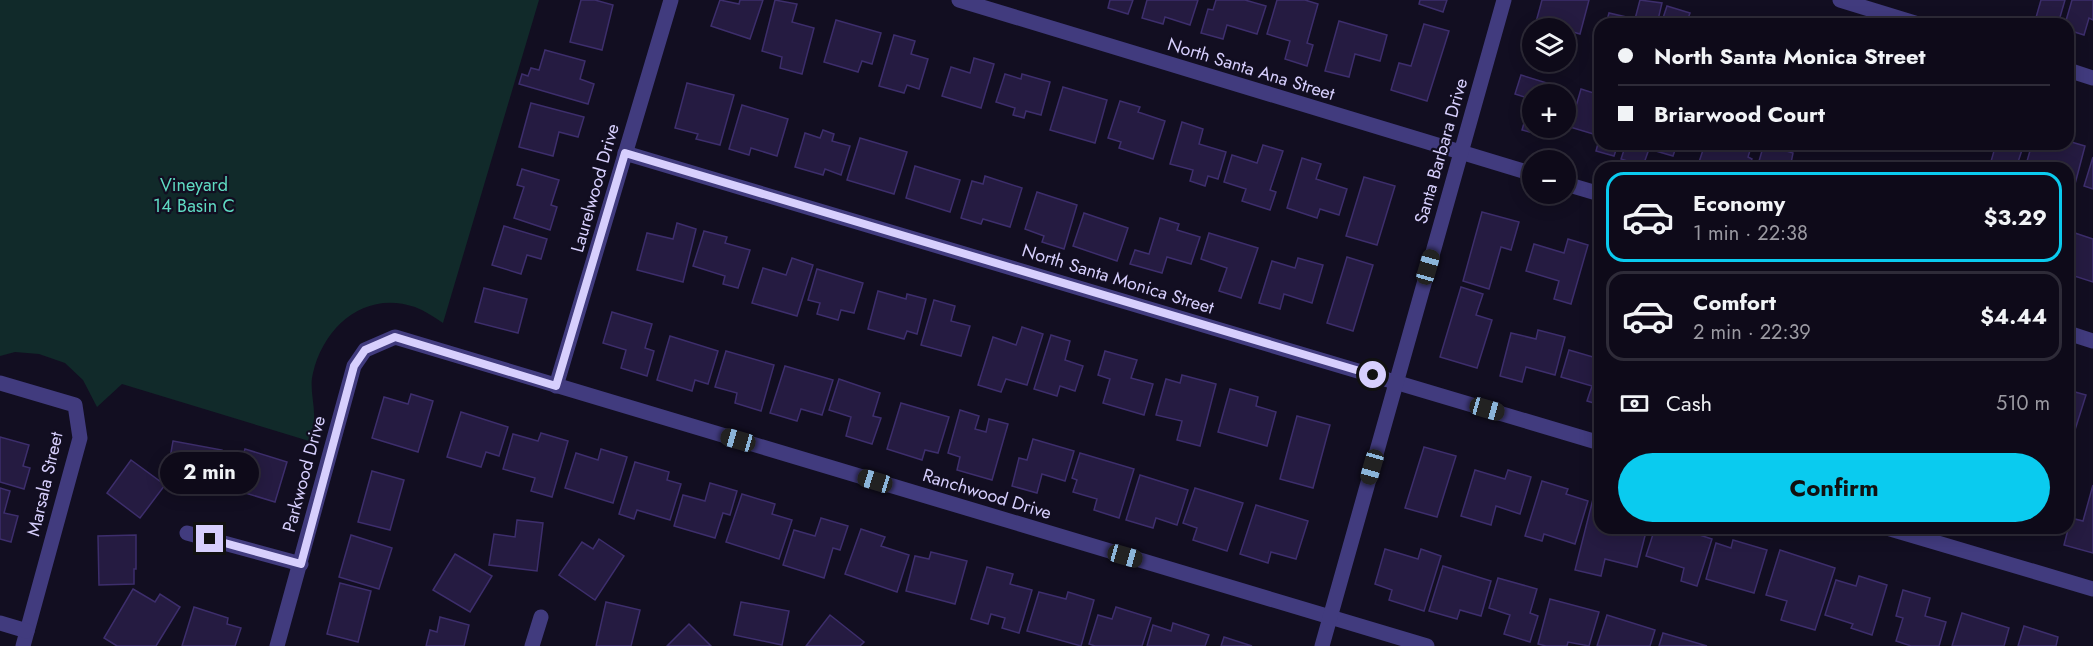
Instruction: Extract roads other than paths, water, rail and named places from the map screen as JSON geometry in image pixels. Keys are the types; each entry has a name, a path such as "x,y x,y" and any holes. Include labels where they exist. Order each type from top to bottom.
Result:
{"street":[{"name":"Laurelwood Drive","path":"556,386 670,0"},
{"name":"North Santa Ana Street","path":"959,0 1522,171"},
{"name":"Santa Barbara Drive","path":"1322,646 1504,0"},
{"path":"1840,0 1898,18"},
{"path":"2074,72 2093,78"},
{"name":"North Santa Monica Street","path":"625,153 1594,441"},
{"path":"1576,187 1594,192"},
{"path":"2074,335 2093,341"},
{"name":"Ranchwood Drive","path":"365,350 395,337 1426,646"},
{"name":"Parkwood Drive","path":"278,646 354,366 365,350"},
{"name":"Marsala Street","path":"0,383 75,405 80,438 23,646"},
{"path":"187,533 301,564"},
{"path":"1907,534 2093,589"},
{"path":"532,646 541,617"},
{"path":"0,623 27,630"}],"park label":[{"name":"Vineyard 14 Basin C","path":"194,195"}]}
